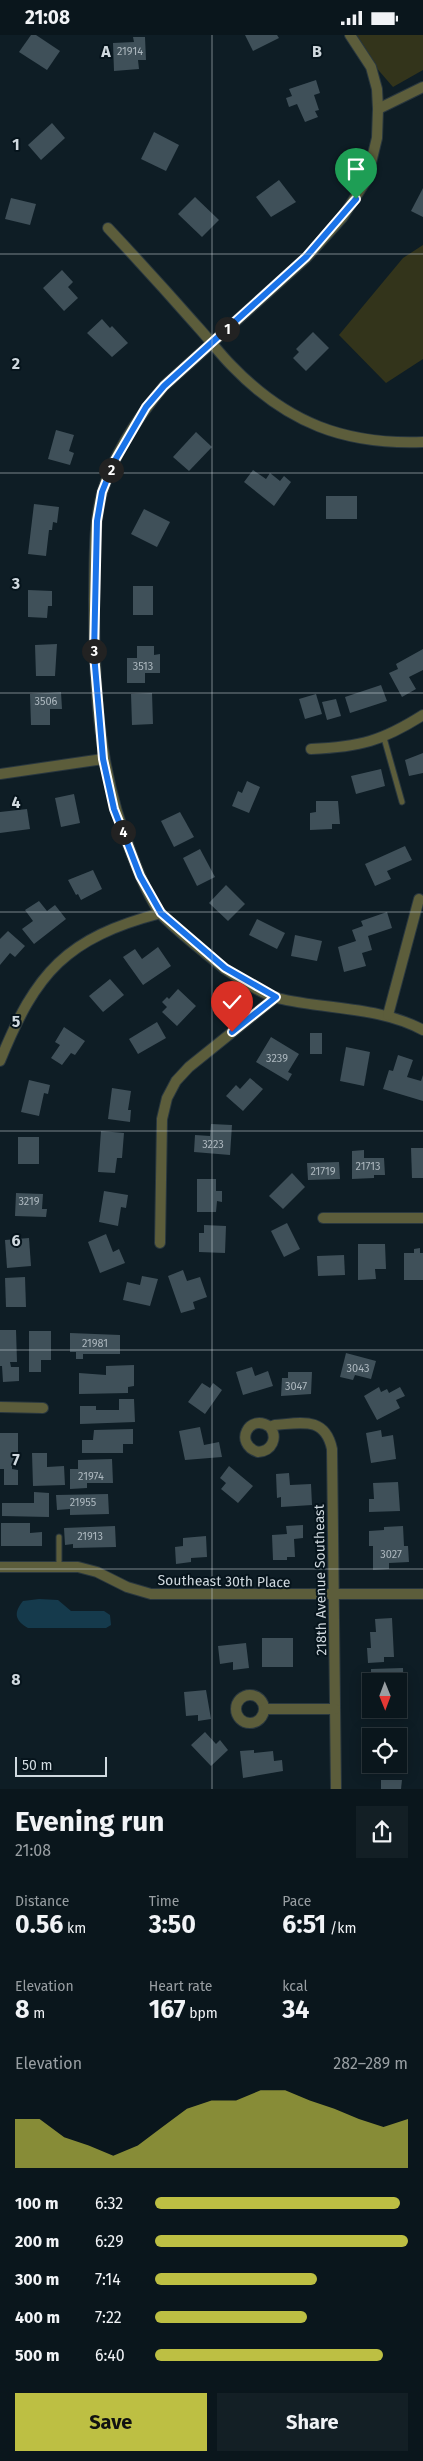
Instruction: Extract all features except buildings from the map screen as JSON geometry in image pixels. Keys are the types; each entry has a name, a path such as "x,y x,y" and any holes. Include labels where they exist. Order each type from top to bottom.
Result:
{"street":[{"path":"350,35 371,67 378,109 374,156 367,179 356,199 306,257 164,386 146,407 114,462 102,492 97,521 94,654 103,759 114,809 140,876 161,913 225,968 276,997 388,1015 423,1030"},
{"path":"378,109 423,87"},
{"path":"108,228 233,367 275,402 298,417 348,437 374,442 423,442"},
{"path":"311,749 345,748 384,738 423,715"},
{"path":"0,774 103,759"},
{"path":"388,1015 419,899"},
{"path":"0,1061 17,1018 35,989 54,967 76,948 100,933 126,922 161,913"},
{"path":"160,1243 162,1119 167,1099 176,1081 189,1067 276,997"},
{"path":"323,1218 423,1218"},
{"path":"0,1407 43,1408"},
{"name":"218th Avenue Southeast","path":"270,1427 308,1423 316,1425 330,1439 332,1449 336,1789"},
{"name":"Southeast 30th Place","path":"0,1567 78,1567 97,1572 127,1587 151,1594 334,1596 423,1594"},
{"path":"264,1709 336,1709"}],"lane":[{"path":"384,738 402,802"},
{"path":"59,1537 59,1567"}],"green space":[{"path":"348,35 423,35 423,70 393,87"},
{"path":"423,245 423,359 386,383 339,335 403,258"}],"water":[{"path":"39,1599 58,1600 71,1611 104,1611 110,1615 111,1625 106,1628 28,1628 18,1619 18,1609 23,1601"}],"route":[{"path":"232,1032 276,997 251,985 225,968 161,913 140,876 114,809 103,759 94,654 94,579 97,521 102,492 114,462 146,407 164,386 306,257 342,218 356,199"}]}
